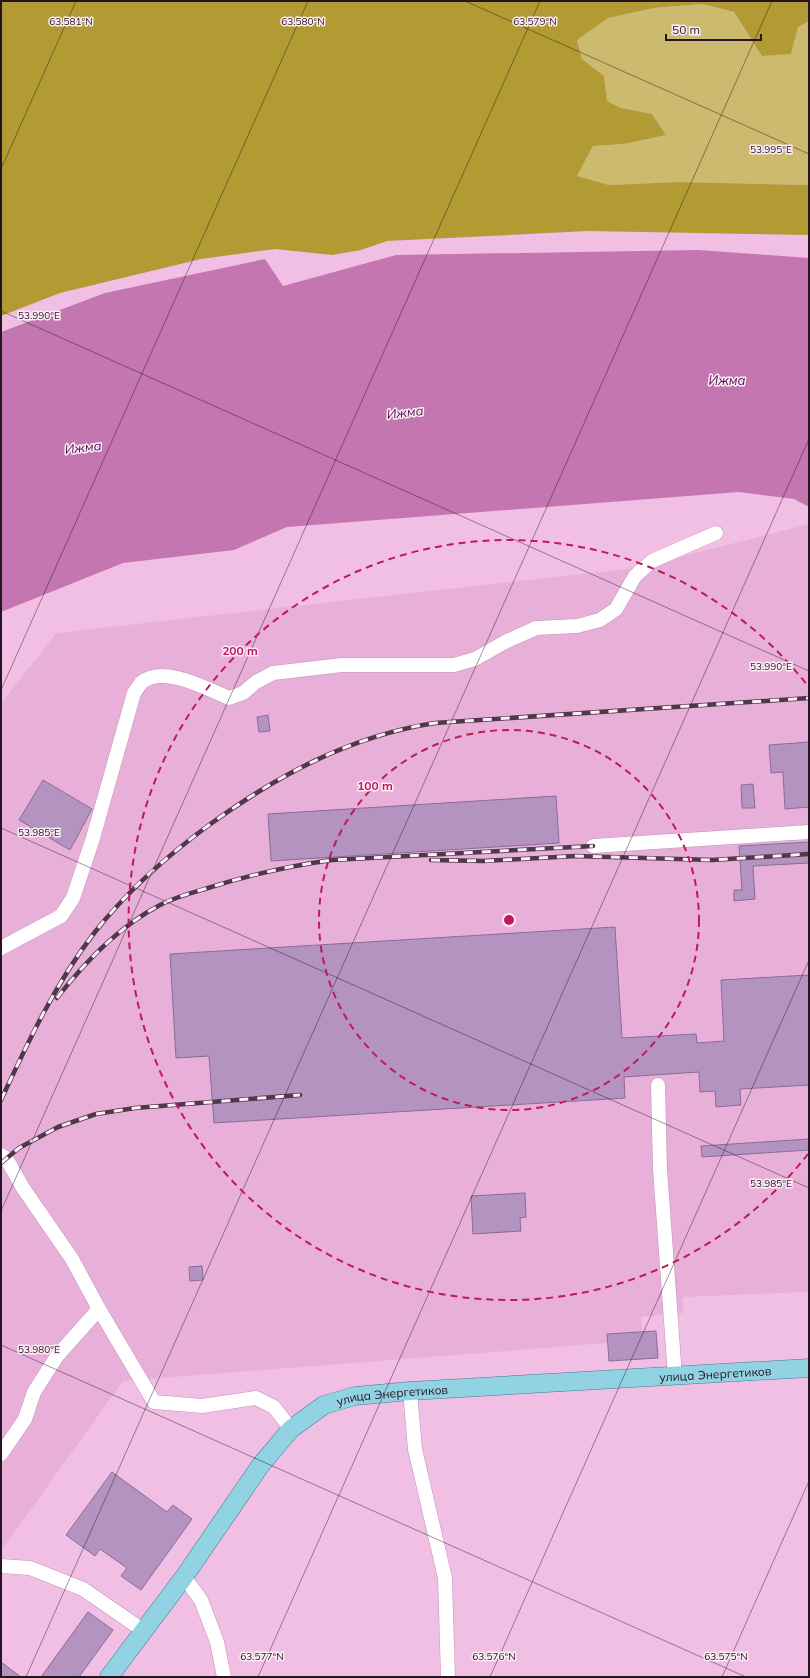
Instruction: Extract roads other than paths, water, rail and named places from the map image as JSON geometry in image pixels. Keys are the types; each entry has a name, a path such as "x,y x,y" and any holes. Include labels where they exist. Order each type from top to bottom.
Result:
{"main road":[{"name":"улица Энергетиков","path":"110,1677 184,1577 260,1466 291,1429 324,1405 355,1396 410,1391 809,1368"}],"street":[{"path":"1,948 61,916 73,898 93,838 134,693 141,683 146,680 150,678 172,676 229,698 243,693 256,682 273,673 342,665 454,665 475,659 505,642 536,628 577,626 600,620 616,609 635,576 652,561 716,533"},
{"path":"593,846 809,832"},
{"path":"658,1085 660,1169 675,1376"},
{"path":"1,1155 6,1158 23,1188 72,1259 99,1309 154,1402 202,1406 256,1398 274,1407 291,1429"},
{"path":"1,1454 25,1419 34,1392 57,1356 99,1309"},
{"path":"410,1391 415,1449 445,1578 448,1677"},
{"path":"1,1566 30,1568 83,1589 144,1631"},
{"path":"184,1577 201,1600 217,1642 224,1677"}],"water":[{"name":"Ижма","path":"698,250 809,258 809,507 794,499 739,492 287,527 234,550 123,563 1,612 1,332 105,293 265,259 283,286 396,255"}],"railway":[{"path":"1,1100 32,1035 55,992 81,951 121,902 163,861 209,825 261,790 316,760 374,737 435,723 809,698"},
{"path":"57,998 91,959 131,923 171,900 223,883 269,871 332,860 593,846"},
{"path":"431,860 483,861 575,856 712,860 809,854"},
{"path":"1,1163 19,1148 58,1127 96,1114 135,1108 300,1095"}]}
